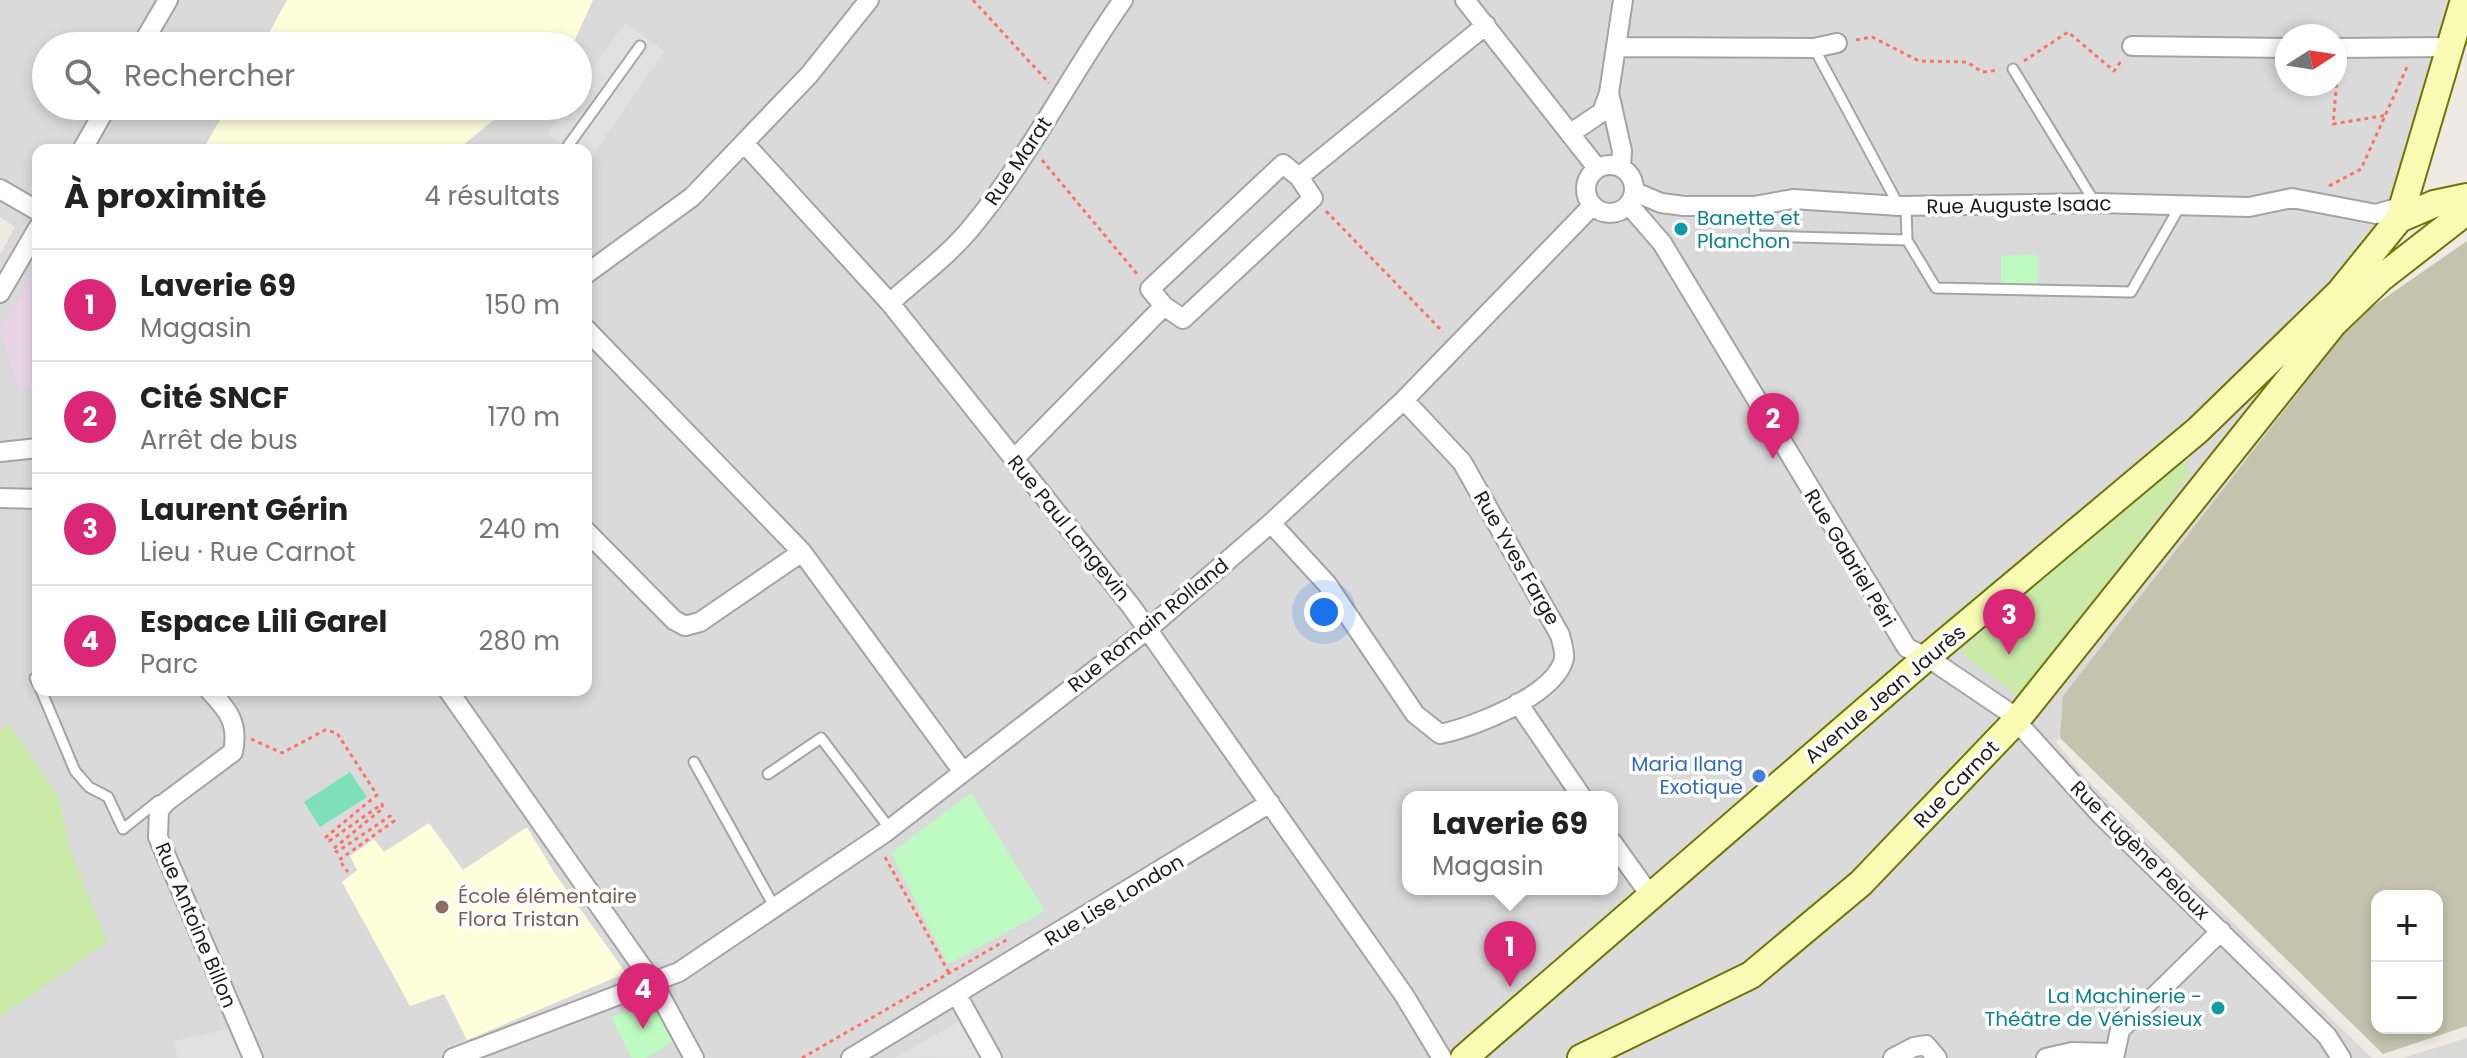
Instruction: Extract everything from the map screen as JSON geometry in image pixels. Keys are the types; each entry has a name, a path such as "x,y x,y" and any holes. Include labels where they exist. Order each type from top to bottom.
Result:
{"main road":[{"path":"2401,212 2464,0"},
{"path":"2401,212 2467,197"},
{"name":"Rue Carnot","path":"1581,1058 1751,975 1861,883 2015,722 2254,421 2357,298 2467,211"},
{"path":"2401,212 2429,242"},
{"name":"Rue Carnot","path":"2254,421 2259,404 2328,318 2402,249 2401,212"},
{"name":"Avenue Jean Jaurès","path":"1464,1058 1927,657 2199,428 2340,292 2401,212"},
{"path":"2199,428 2224,459"}],"street":[{"path":"149,32 168,0"},
{"path":"592,270 692,197 809,75 869,0"},
{"name":"Rue Marat","path":"890,303 969,231 1030,146 1123,0"},
{"path":"1465,0 1597,168"},
{"path":"1571,133 1602,112 1609,93 1623,0"},
{"path":"1299,177 1486,25"},
{"path":"1616,47 1814,48 1837,43"},
{"path":"2132,46 2275,48"},
{"path":"2347,48 2449,47"},
{"path":"1609,93 1622,151 1621,167"},
{"path":"85,144 99,120"},
{"name":"Rue Paul Langevin","path":"744,143 890,303 1148,629 1404,995 1442,1058"},
{"path":"1283,164 1299,177 1313,198 1183,319 1164,306 1150,289 1283,164"},
{"path":"1607,164 1621,167 1631,175 1632,198 1618,212 1604,213 1592,206 1586,192 1588,178 1597,168 1607,164"},
{"path":"0,189 32,208"},
{"name":"Rue Auguste Isaac","path":"1632,198 1675,205 1754,206 1793,199 1902,206 2095,203 2249,207 2292,198 2361,214 2401,212"},
{"name":"Rue Gabriel Péri","path":"1632,198 1898,637 1907,648 1927,657"},
{"path":"1657,237 1655,224 1675,205"},
{"name":"Rue Romain Rolland","path":"453,1058 679,972 890,829 1148,629 1271,523 1404,400 1592,206"},
{"path":"0,293 32,238"},
{"path":"1014,459 1164,306"},
{"path":"592,335 802,552 963,772"},
{"name":"Rue Yves Farge","path":"1271,523 1327,584 1415,714 1440,734 1470,727 1518,703 1556,674 1565,656 1560,635 1462,462 1404,400"},
{"path":"0,452 32,449"},
{"path":"0,498 32,499"},
{"path":"592,537 674,620 685,626 700,622 802,552"},
{"name":"Rue Eugène Peloux","path":"1927,657 2007,711 2101,815 2327,1036 2341,1058"},
{"path":"215,696 230,712 237,733"},
{"path":"452,696 654,984 694,1058"},
{"path":"1518,703 1578,791"},
{"name":"Rue Antoine Billon","path":"237,733 233,752 159,810 158,837 253,1058"},
{"name":"Rue Lise London","path":"851,1058 1270,803"},
{"path":"1618,850 1650,895"},
{"path":"2046,1058 2072,1052 2114,1055 2120,1030 2221,931"},
{"path":"952,999 992,1058"},
{"path":"1893,1058 1914,1047 1926,1045 1937,1058"}],"lane":[{"path":"592,113 640,46"},
{"path":"1814,48 1902,206 1907,240 1936,288 2131,292 2180,205"},
{"path":"2013,69 2095,203"},
{"path":"569,144 587,120"},
{"path":"1754,206 1755,236 1907,240"},
{"path":"44,696 75,771 89,787 108,797 123,829 164,796 176,795"},
{"path":"768,774 821,738 890,829"},
{"path":"694,762 775,908"}],"path":[{"path":"973,0 1061,95"},
{"path":"1837,43 1872,37 1919,61 1967,62 1982,72 2013,69 2068,32 2114,71 2132,46"},
{"path":"2318,202 2327,187 2361,169 2388,115 2414,48"},
{"path":"2335,96 2333,124 2388,115"},
{"path":"1030,146 1150,289"},
{"path":"1313,198 1457,346"},
{"path":"237,733 282,753 325,730 337,733 377,795 326,837 329,841 382,804 383,808 333,849 337,852 390,816 394,821 339,860 348,872"},
{"path":"802,1058 949,971 908,893 875,840"}],"shaded area":[{"path":"0,0 2467,0 2467,37 2385,288 2056,742 2085,778 2372,1058 0,1058 0,255 15,227 0,217"},
{"path":"287,0 593,0 578,32 270,32"},
{"path":"625,23 665,51 592,156 592,144 561,144 547,134 556,120 592,120 592,69"},
{"path":"220,120 494,120 464,144 206,144"},
{"path":"2467,241 2467,1026 2443,1034 2383,1054 2060,738 2063,696 2356,318"},
{"path":"32,275 32,390 18,387 0,331"},
{"path":"429,823 463,870 527,827 555,874 626,973 467,1040 444,994 410,1006 342,882 357,870 350,856 374,839 384,852"},
{"path":"962,1020 983,1058 896,1057"},
{"path":"228,1029 244,1058 178,1058 173,1041"},
{"path":"2467,1038 2467,1058 2402,1058"}],"green space":[{"path":"2038,255 2038,283 2001,283 2001,256"},
{"path":"2179,460 2191,472 2019,697 1960,652"},
{"path":"9,724 59,798 70,850 107,942 0,1017 0,731"},
{"path":"350,772 367,797 320,827 304,802"},
{"path":"971,793 1045,911 948,964 891,853"},
{"path":"652,1002 675,1041 646,1058 632,1058 611,1017"}],"place":[{"name":"Banette et Planchon","path":"1681,229"},
{"name":"Cité SNCF","path":"1773,459"},
{"name":"Laurent Gérin","path":"2009,655"},
{"name":"Maria Ilang Exotique","path":"1759,776"},
{"name":"École élémentaire Flora Tristan","path":"442,907"},
{"name":"Laverie 69","path":"1510,987"},
{"name":"La Machinerie - Théâtre de Vénissieux","path":"2218,1008"},
{"name":"Espace Lili Garel","path":"643,1029"}]}
